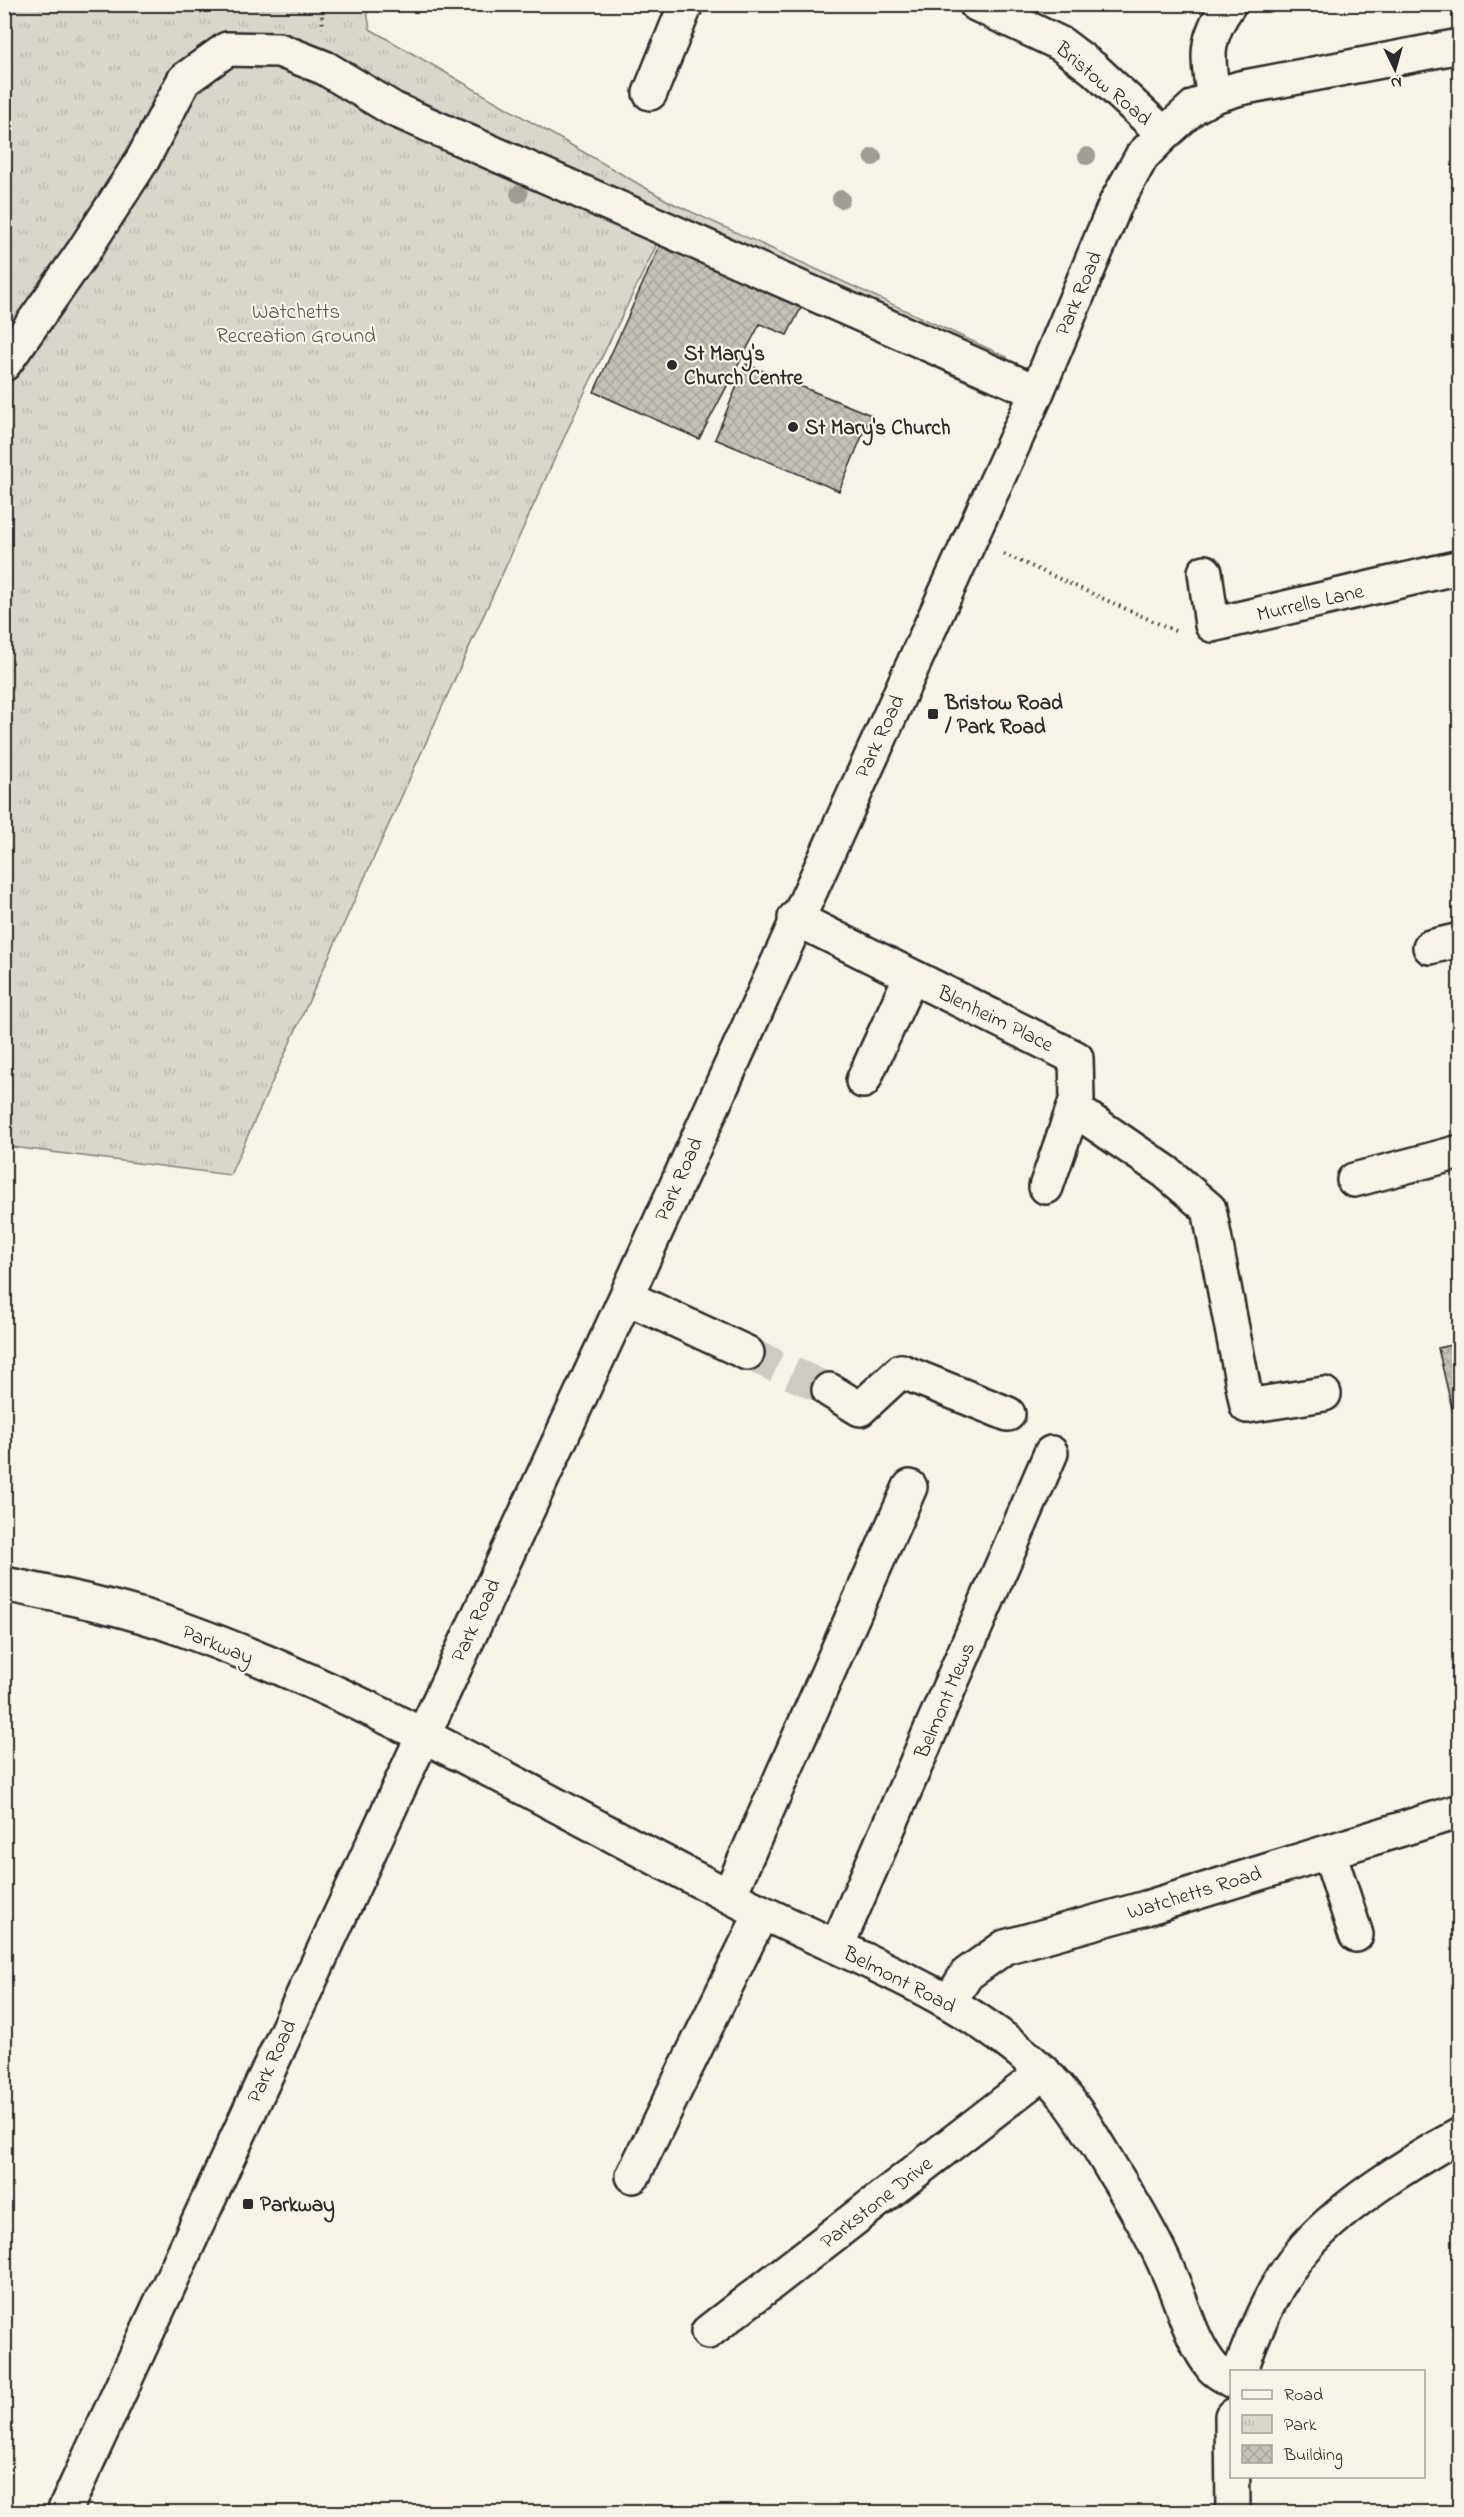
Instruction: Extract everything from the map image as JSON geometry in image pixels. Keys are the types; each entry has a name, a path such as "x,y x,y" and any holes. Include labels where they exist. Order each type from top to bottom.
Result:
{"street":[{"path":"650,93 686,4"},
{"name":"Bristow Road","path":"976,4 1061,44 1115,88 1164,134"},
{"path":"1214,96 1207,60 1216,23 1229,4"},
{"name":"Park Road","path":"64,2512 626,1296 795,918 1037,392 1116,203 1142,156 1194,107 1214,96 1240,88 1460,46"},
{"path":"4,364 83,252 137,169 184,80 227,49 279,50 325,69 393,109 1037,392"},
{"name":"Murrells Lane","path":"1212,625 1460,567"},
{"path":"1205,572 1212,625"},
{"name":"Blenheim Place","path":"795,918 1076,1058 1077,1098 1046,1187"},
{"path":"863,1081 911,976"},
{"path":"1074,1109 1166,1172 1209,1209 1247,1406 1324,1394"},
{"path":"1354,1180 1460,1152"},
{"path":"626,1296 747,1353"},
{"path":"829,1390 860,1409 902,1371 1008,1414"},
{"name":"Belmont Mews","path":"837,1946 1051,1453"},
{"path":"729,1896 910,1487"},
{"name":"Parkway","path":"4,1584 82,1600 181,1628 352,1700 422,1734"},
{"name":"Belmont Road","path":"422,1734 729,1896 837,1946 949,2002 994,2030 1044,2072 1084,2122 1140,2216 1168,2270 1189,2325 1213,2368 1230,2380"},
{"name":"Watchetts Road","path":"949,2002 967,1974 1005,1947 1146,1908 1460,1811"},
{"path":"1329,1852 1356,1935"},
{"path":"633,2176 762,1912"},
{"name":"Parkstone Drive","path":"708,2332 1044,2072"},
{"path":"1241,2370 1261,2319 1298,2256 1371,2190 1418,2158 1460,2135"},
{"path":"1233,2478 1233,2512"}],"path":[{"path":"1003,554 1183,634 1212,625"}],"green space":[{"name":"Watchetts Recreation Ground","path":"5,5 366,5 370,29 670,202 1007,357 987,391 659,240 583,396 230,1175 5,1146"}],"building":[{"name":"St Mary's Church Centre","path":"660,245 802,306 787,335 760,324 699,439 594,392"},
{"name":"St Mary's Church","path":"746,364 871,415 839,491 715,439"},
{"path":"1460,1343 1460,1443 1438,1348"}],"tunnel":[{"path":"747,1353 829,1390"}],"place":[{"name":"St Mary's Church Centre","path":"672,365"},
{"name":"St Mary's Church","path":"793,427"},
{"name":"Bristow Road / Park Road","path":"933,714"},
{"name":"Parkway","path":"248,2204"}]}
